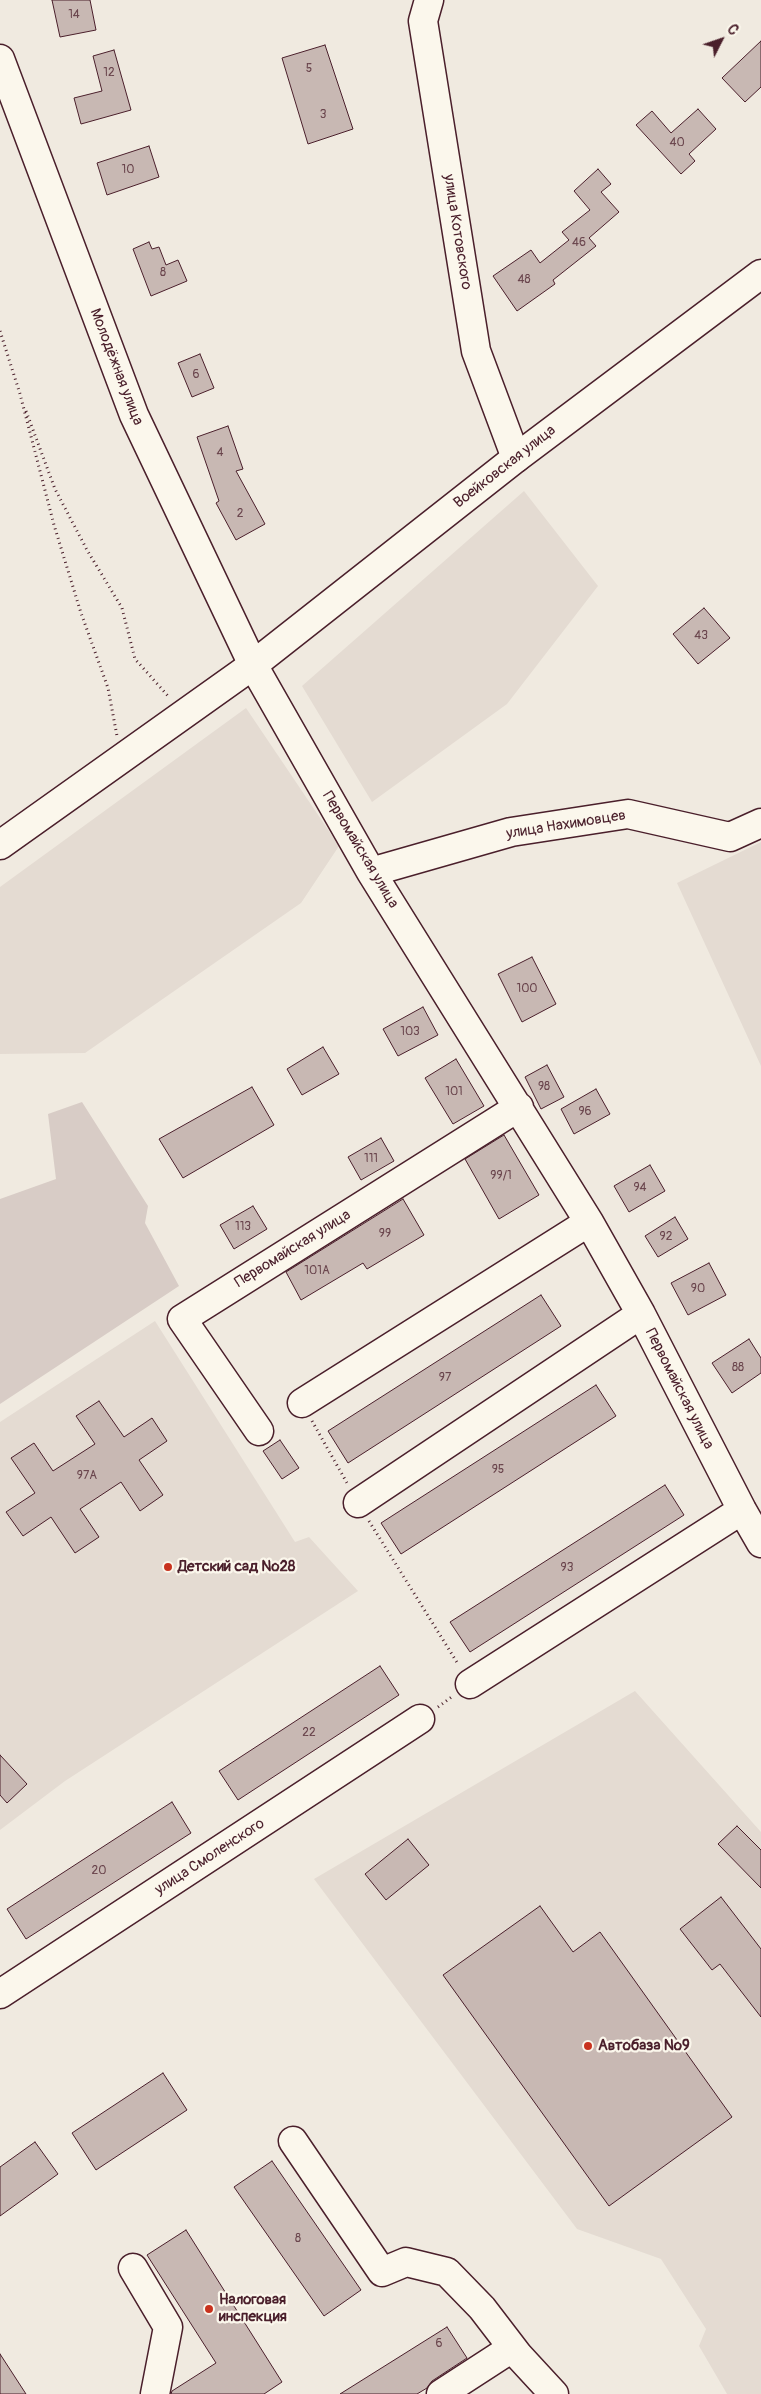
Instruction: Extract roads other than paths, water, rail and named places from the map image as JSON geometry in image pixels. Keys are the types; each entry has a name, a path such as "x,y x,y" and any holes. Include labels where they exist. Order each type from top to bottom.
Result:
{"street":[{"name":"улица Котовского","path":"423,7 476,351 516,458"},
{"name":"Молодёжная улица","path":"0,60 134,416 253,665"},
{"name":"Воейковская улица","path":"0,845 253,665 516,458 761,274"},
{"name":"Первомайская улица","path":"253,665 371,872 589,1222 641,1314 742,1510 761,1543"},
{"name":"улица Нахимовцев","path":"371,872 511,832 628,814 730,837 761,823"},
{"name":"Первомайская улица","path":"259,1431 182,1319 519,1107"},
{"path":"302,1403 589,1222"},
{"path":"358,1503 641,1314"},
{"path":"470,1684 742,1510"},
{"name":"улица Смоленского","path":"0,1994 420,1719"},
{"path":"293,2141 382,2272 406,2262 447,2272 482,2308 512,2348 554,2394"},
{"path":"133,2268 168,2327 155,2394"},
{"path":"441,2394 512,2348"}],"place":[{"name":"Детский сад №28","path":"168,1567"},
{"name":"Автобаза №9","path":"588,2046"},
{"name":"Налоговая инспекция","path":"209,2309"}]}
